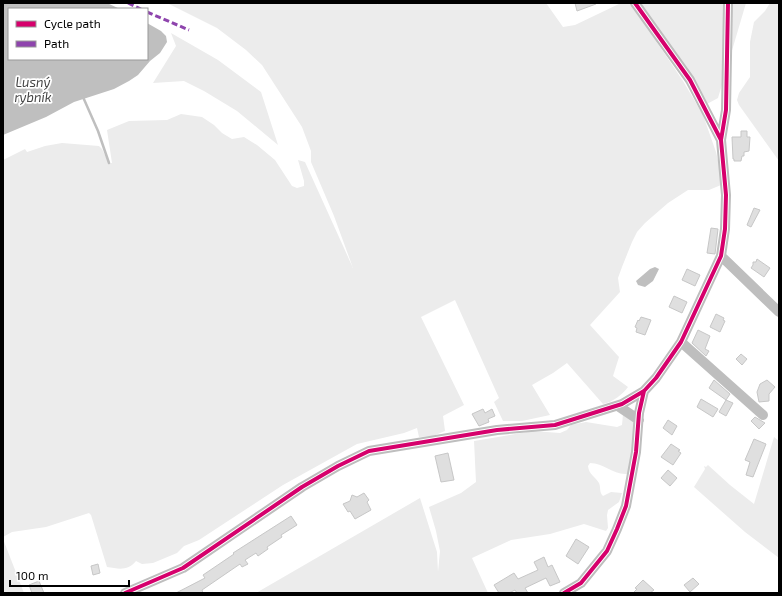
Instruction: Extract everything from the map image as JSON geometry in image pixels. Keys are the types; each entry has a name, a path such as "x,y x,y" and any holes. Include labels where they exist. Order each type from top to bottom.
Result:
{"street":[{"path":"635,3 690,80 722,140"},
{"path":"125,593 183,568 302,487 338,466 369,451 497,430 555,425 618,406 644,392 656,378 681,342 721,256 725,230 726,195 722,140 726,110 728,3"},
{"path":"708,113 726,110"},
{"path":"721,256 779,312"},
{"path":"681,342 763,415"},
{"path":"564,593 582,583 607,551 617,529 626,506 636,452 639,420 644,392"},
{"path":"618,406 639,420"}],"shaded area":[{"path":"167,3 546,3 563,27 575,25 621,3 746,3 718,98 707,104 656,41 683,81 703,115 716,152 722,178 721,185 709,190 688,190 668,203 645,223 637,232 632,242 618,278 620,292 590,325 619,357 613,376 628,387 626,390 614,400 603,404 567,363 532,385 550,415 522,421 503,421 494,402 499,398 455,300 421,317 464,405 443,416 445,431 433,436 419,437 417,428 404,433 357,444 283,485 199,540 184,546 177,553 153,563 142,564 136,561 126,568 119,569 107,567 91,515 89,513 46,527 12,532 3,537 3,160 25,149 27,152 45,146 62,143 99,146 109,163 112,163 107,130 129,121 167,120 181,114 202,117 232,139 244,137 257,145 275,160 292,186 297,188 304,186 298,160 305,162 353,268 334,216 311,162 311,151 302,127 262,65 246,50 217,28"},
{"path":"770,3 779,3 779,161 737,100 739,93 750,77 750,42 754,22 765,11"},
{"path":"171,33 218,60 261,92 278,145 237,111 184,81 153,83 176,46"},
{"path":"623,414 635,423 630,463 627,474 617,473 600,465 590,463 588,466 591,473 599,483 603,496 611,492 622,493 619,502 608,510 608,528 606,531 584,524 550,534 511,540 472,558 488,593 256,593 420,498 437,552 438,572 440,551 429,507 461,493 476,482 474,441 533,431 560,433 567,430 571,425 586,422 617,427 622,425"},
{"path":"774,437 779,441 779,558 745,532 694,487 705,469 704,466 706,467 708,465 754,504"},
{"path":"3,539 24,593 3,593"}],"water":[{"name":"Lusný rybník","path":"3,3 107,3 118,8 8,8 8,60 148,60 148,24 161,31 166,36 167,42 160,53 150,61 138,75 129,81 114,89 74,102 46,117 3,135"},
{"path":"655,267 659,269 653,281 645,287 638,285 636,281 650,269"}],"building":[{"path":"575,3 596,3 596,4 577,11"},
{"path":"741,131 747,131 747,137 750,137 749,151 744,152 744,156 742,156 741,161 734,161 732,137 741,137"},
{"path":"754,208 760,210 751,227 747,225"},
{"path":"711,228 718,229 715,254 707,253"},
{"path":"757,259 770,268 764,277 751,268 753,262 756,262"},
{"path":"687,269 700,275 695,286 682,280"},
{"path":"674,296 687,302 682,313 669,307"},
{"path":"716,314 724,318 723,320 725,321 720,332 710,327"},
{"path":"641,317 651,320 645,335 636,332 637,328 635,327"},
{"path":"698,330 710,336 705,349 709,351 706,356 692,343"},
{"path":"741,354 747,359 742,365 736,359"},
{"path":"714,380 730,394 726,400 709,388"},
{"path":"767,380 775,387 769,394 769,401 759,402 757,392 760,384"},
{"path":"701,399 718,409 713,417 697,407"},
{"path":"726,400 733,403 726,416 719,412"},
{"path":"483,409 485,413 492,409 495,416 488,419 489,422 479,426 472,414"},
{"path":"755,417 765,423 759,429 751,421"},
{"path":"668,420 677,426 672,435 663,428"},
{"path":"754,439 766,444 753,477 746,475 750,462 745,460"},
{"path":"671,444 680,450 678,451 681,453 673,465 661,457"},
{"path":"448,453 454,480 441,482 435,456"},
{"path":"668,470 677,478 670,486 661,478"},
{"path":"364,493 369,500 367,502 371,510 355,519 343,504 350,501 352,495 357,497"},
{"path":"291,516 297,525 281,535 282,537 267,547 268,549 258,556 256,553 245,560 248,564 242,567 240,564 202,590 203,593 176,593 205,578 203,575 234,554 233,553"},
{"path":"576,539 589,547 578,564 566,556"},
{"path":"544,557 548,567 552,565 560,582 550,586 546,578 525,588 528,593 517,593 515,590 509,593 499,593 494,585 514,573 518,579 538,570 534,562"},
{"path":"98,564 100,573 93,575 91,566"},
{"path":"693,578 699,584 690,592 684,585"},
{"path":"643,580 654,590 650,593 633,593 637,589 635,588"},
{"path":"39,581 44,593 32,593 29,585"}],"waterway":[{"path":"83,97 98,131 109,163"}],"marked path":[{"path":"128,3 139,8"},
{"path":"148,12 189,30"}],"cycle path":[{"path":"635,3 690,80 721,140"},
{"path":"125,593 183,568 302,487 338,466 369,451 497,430 555,425 622,404 644,391 656,378 681,342 721,256 725,229 726,195 721,140 726,110 728,3"},
{"path":"564,593 581,583 607,551 617,529 626,506 636,452 639,413 644,391"}]}
